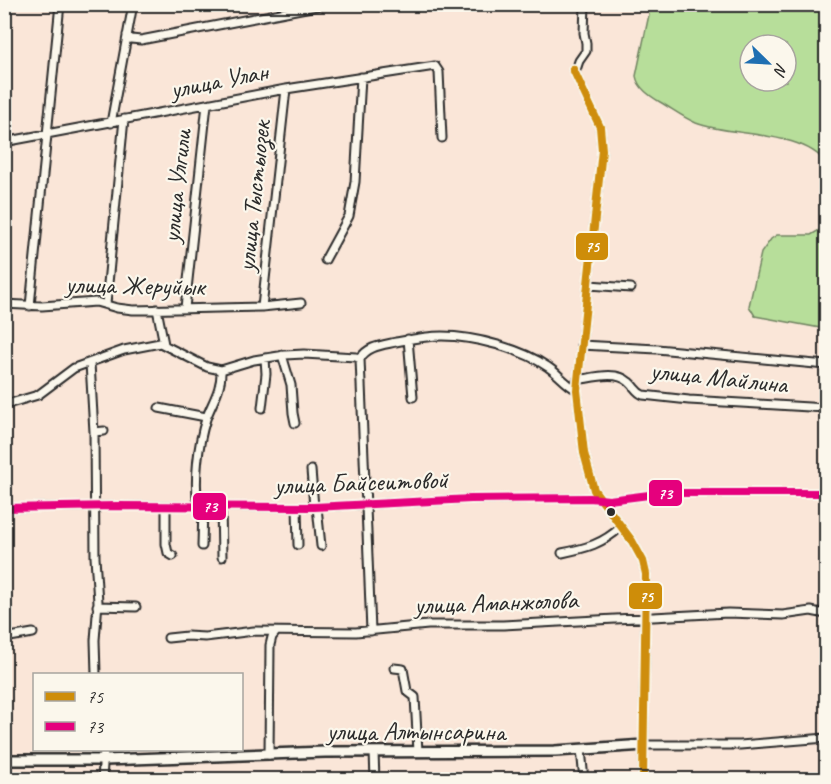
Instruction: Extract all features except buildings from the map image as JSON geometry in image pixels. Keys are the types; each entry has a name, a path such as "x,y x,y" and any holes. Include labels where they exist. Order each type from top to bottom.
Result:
{"street":[{"path":"30,306 60,4"},
{"path":"111,123 133,4"},
{"path":"127,35 131,39 141,40 327,4"},
{"path":"585,4 586,51 574,71 600,127 602,150 577,390 584,453 594,490 643,561 646,574 643,780"},
{"name":"улица Улан","path":"4,142 286,89 435,66 439,72 442,138"},
{"path":"325,260 349,216 355,182 361,77"},
{"name":"улица Тыстыозек","path":"262,307 286,89"},
{"name":"улица Улгили","path":"185,308 207,104"},
{"path":"106,304 124,119"},
{"path":"588,285 631,288"},
{"name":"улица Жеруйык","path":"4,304 30,306 96,302 133,310 262,307 301,303"},
{"path":"157,309 164,344"},
{"path":"371,631 360,359 363,352 408,339 444,336 482,342 516,351 548,367 567,385 577,390"},
{"path":"408,339 413,397"},
{"path":"4,405 38,395 74,368 124,350 164,344 207,367 221,370 282,355 304,354 360,359"},
{"path":"581,345 657,349 826,365"},
{"path":"282,355 291,385 295,423"},
{"path":"262,408 266,374 265,358"},
{"path":"90,363 98,606 94,665 96,673"},
{"path":"202,546 197,461 207,417 220,386 221,370"},
{"name":"улица Майлина","path":"577,380 620,377 627,379 638,393 643,395 826,408"},
{"path":"159,408 207,417"},
{"path":"94,432 104,431"},
{"path":"311,470 321,546"},
{"name":"улица Байсеитовой","path":"4,508 316,507 471,499 609,500 665,493 826,493"},
{"path":"221,506 222,557"},
{"path":"166,507 165,544 168,553 172,556"},
{"path":"297,507 298,544"},
{"path":"562,553 588,548 621,527"},
{"path":"98,606 136,607"},
{"name":"улица Аманжолова","path":"168,638 205,637 254,631 371,631 428,625 503,625 728,613 783,615 811,611 826,614"},
{"path":"269,755 270,645 276,632"},
{"path":"4,638 33,633"},
{"path":"394,668 403,669 406,688 415,697 418,752"},
{"name":"улица Алтынсарина","path":"4,760 105,760 581,749 645,745 740,745 826,738"},
{"path":"581,749 584,780"},
{"path":"102,780 104,751"},
{"path":"374,752 375,780"}],"green space":[{"path":"651,5 826,5 826,163 815,152 801,145 696,123 649,94 639,84 636,76"},
{"path":"826,226 826,329 755,316 749,306 761,253 771,239 777,235 811,235"}],"transit line":[{"name":"75","path":"573,69 600,127 602,150 577,390 584,453 594,490 632,541 643,561 646,574 643,780"},
{"name":"73","path":"4,508 314,507 471,499 590,498 609,500 665,493 826,493"}]}
